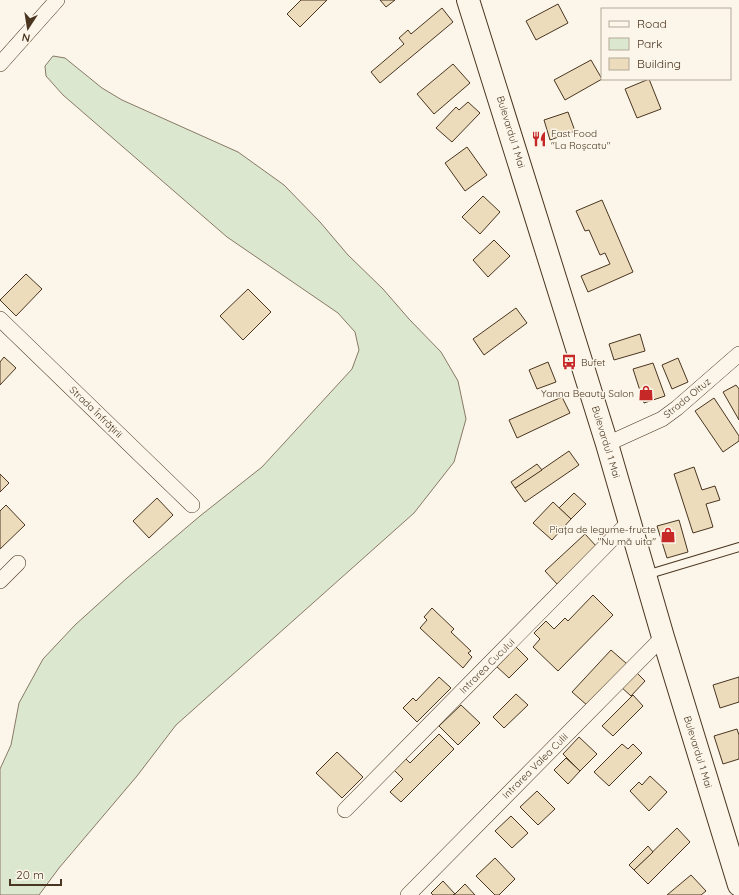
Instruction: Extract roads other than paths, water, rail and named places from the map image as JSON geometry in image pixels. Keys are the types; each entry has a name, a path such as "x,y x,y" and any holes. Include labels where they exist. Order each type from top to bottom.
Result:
{"main road":[{"name":"Bulevardul 1 Mai","path":"468,0 607,444 663,637 739,885"}],"street":[{"path":"0,64 57,0"},
{"name":"Strada Înfrățirii","path":"0,318 192,505"},
{"name":"Strada Oituz","path":"607,444 667,416 737,360"},
{"name":"Intrarea Cucului","path":"345,810 630,521"},
{"path":"0,581 18,563"},
{"name":"Intrarea Valea Culii","path":"408,895 663,637"}],"lane":[{"path":"645,576 739,547"}],"place":[{"name":"Fast Food \"La Roșcatu\"","path":"539,139"},
{"name":"Bufet","path":"569,362"},
{"name":"Yanna Beauty Salon","path":"646,393"},
{"name":"Piața de legume-fructe \"Nu mă uita\"","path":"668,535"}]}
